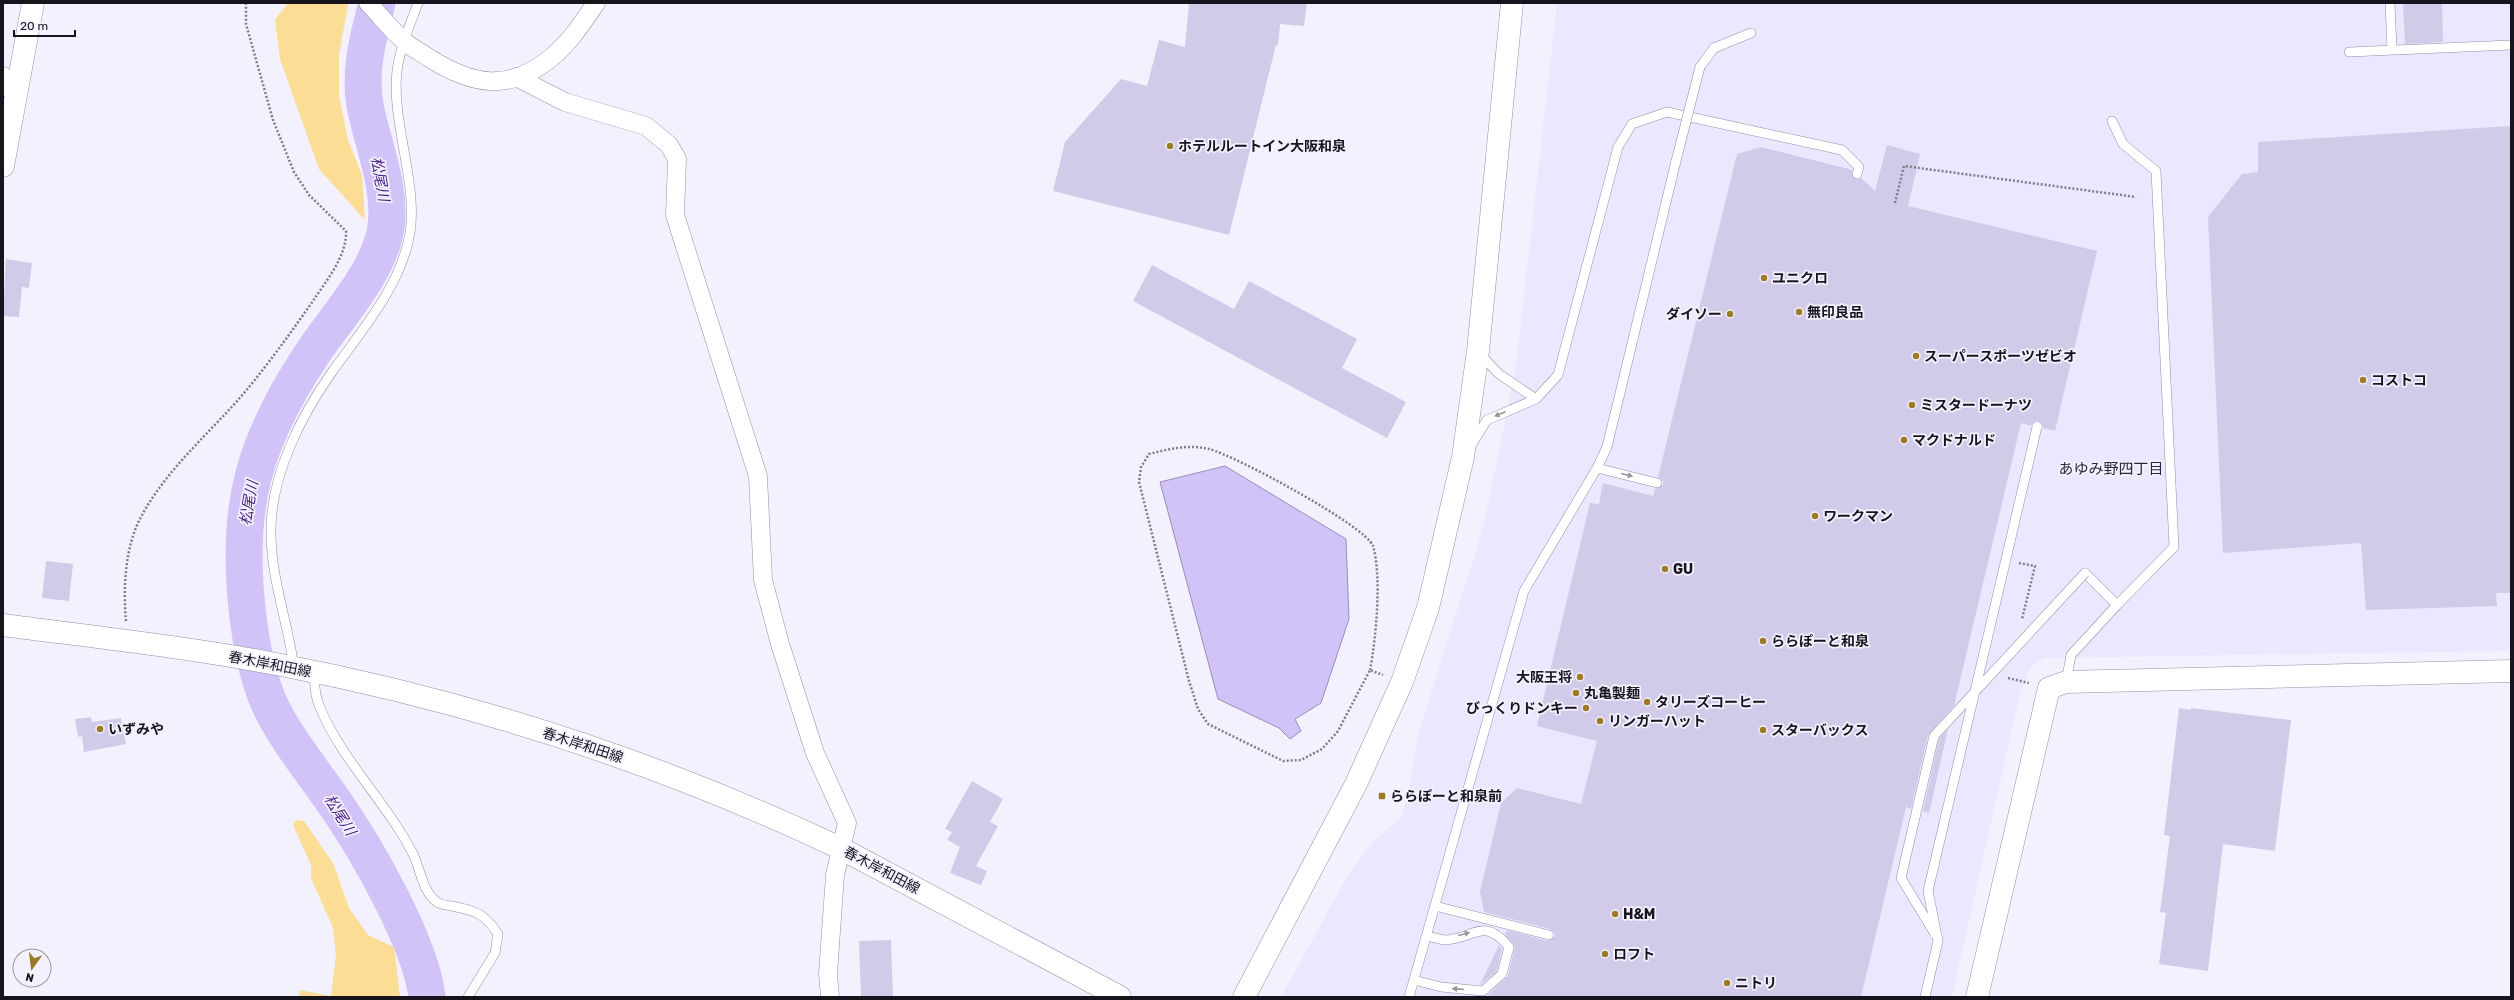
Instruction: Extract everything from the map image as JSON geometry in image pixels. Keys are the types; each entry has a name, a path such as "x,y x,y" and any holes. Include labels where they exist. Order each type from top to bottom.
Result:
{"street":[{"path":"3,166 33,3"},
{"path":"368,3 404,41 452,72 471,80 501,82 531,72 551,58 569,41 596,3"},
{"path":"1244,997 1356,784 1402,682 1428,608 1463,457 1478,351 1512,3"},
{"path":"3,76 6,86 16,93"},
{"path":"516,77 566,102 646,126 668,145 677,159 675,215 758,476 763,580 780,644 814,754 847,823 835,875 828,974 830,997"},
{"name":"春木岸和田線","path":"3,625 156,644 296,668 384,687 483,714 645,765 800,829 842,849 1120,997"},
{"path":"1977,997 2044,700 2049,688 2066,682 2511,671"}],"lane":[{"path":"418,3 404,41 397,72 399,106 410,197 410,233 399,270 382,302 331,373 305,415 286,456 274,496 270,528 273,567 296,668 315,691 318,704 339,744 383,803 413,854 429,895 437,903 477,912 489,920 498,934 495,952 468,997"},
{"path":"2390,3 2392,50"},
{"path":"1409,997 1524,591 1597,468 1607,447 1700,67 1714,48 1751,33"},
{"path":"2349,52 2511,45"},
{"path":"1463,457 1488,420 1536,399 1558,375 1618,147 1632,124 1667,112 1842,150 1859,167 1857,174"},
{"path":"2066,682 2071,655 2117,605 2174,548 2156,171 2122,144 2112,121"},
{"path":"1478,351 1499,374 1536,399"},
{"path":"1925,997 1938,941 1928,891 2037,427"},
{"path":"1597,468 1657,482"},
{"path":"1938,941 1901,878 1934,736 2085,573 2117,605"},
{"path":"1435,906 1549,935"},
{"path":"1414,980 1442,987 1483,991 1502,974 1508,947 1499,934 1479,930 1445,940 1426,936"}],"path":[{"path":"130,641 124,594 130,546 140,517 161,486 269,362 330,275 346,241 346,231 309,196 294,172 273,120 246,24 246,3"},
{"path":"1895,203 1904,166 2136,197"},
{"path":"1190,446 1210,449 1237,460 1344,519 1364,534 1372,545 1376,572 1377,636 1370,670 1338,731 1322,749 1301,760 1283,760 1208,724 1198,709 1189,681 1139,482 1141,467 1149,454 1190,446"},
{"path":"1370,670 1402,682"}],"shaded area":[{"path":"288,3 346,3 348,5 339,55 339,96 348,140 362,175 365,220 319,169 280,59 275,20"},
{"path":"1557,3 2511,3 2511,651 2044,658 2030,667 2020,693 1952,997 1281,997 1348,875 1374,840 1401,818 1408,792 1419,731 1484,525 1516,367"},
{"path":"1225,466 1346,539 1349,619 1321,703 1295,719 1301,731 1290,739 1279,728 1218,699 1160,482"},
{"path":"296,820 304,821 333,863 349,908 368,935 394,947 400,997 299,997 300,990 331,996 336,955 333,928 311,878 311,865 293,825"}],"building":[{"path":"1189,3 1307,3 1304,26 1280,24 1278,46 1276,45 1229,235 1053,191 1065,142 1121,79 1147,86 1159,40 1185,47"},
{"path":"2403,3 2442,3 2443,42 2405,44"},
{"name":"コストコ","path":"2511,126 2511,593 2496,593 2497,606 2366,610 2361,543 2223,553 2208,217 2242,174 2258,172 2258,142"},
{"name":"ららぽーと和泉","path":"1887,145 1920,154 1908,206 2097,251 2055,431 2043,428 2038,421 2031,426 2021,423 1954,706 1928,735 1911,809 1906,807 1861,997 1474,997 1487,996 1508,976 1515,946 1505,934 1507,930 1548,941 1555,937 1555,933 1550,929 1484,912 1480,892 1501,803 1517,788 1581,804 1597,741 1537,726 1590,503 1599,504 1603,483 1653,496 1655,489 1663,485 1663,481 1658,477 1737,154 1761,147 1849,169 1852,171 1853,178 1861,178 1875,191"},
{"path":"6,259 32,263 29,288 22,287 19,317 3,316"},
{"path":"1152,265 1234,309 1249,281 1357,339 1342,368 1406,402 1387,438 1133,301"},
{"path":"46,561 73,564 69,601 42,598"},
{"path":"2179,708 2191,710 2191,708 2291,720 2275,851 2223,844 2208,971 2159,964 2166,913 2160,912 2170,836 2164,835"},
{"name":"いずみや","path":"91,717 92,722 121,718 126,744 84,752 82,736 78,737 75,719"},
{"path":"1948,729 1929,813 1923,811 1939,739"},
{"path":"972,781 1003,799 990,822 998,826 976,866 987,871 981,885 950,873 960,847 947,840 952,832 945,829"},
{"path":"891,940 893,997 861,997 859,941"},
{"path":"1499,945 1502,949 1497,971 1480,985"}],"waterway":[{"name":"松尾川","path":"377,3 365,56 363,83 366,110 384,182 387,212 386,227 382,244 375,262 355,295 320,342 291,388 275,418 263,447 253,476 247,506 244,538 244,571 252,643 261,680 269,703 283,729 347,821 390,896 414,950 423,975 427,997"}],"place":[{"name":"ホテルルートイン大阪和泉","path":"1170,146"},
{"name":"ユニクロ","path":"1764,278"},
{"name":"無印良品","path":"1799,312"},
{"name":"ダイソー","path":"1730,314"},
{"name":"スーパースポーツゼビオ","path":"1916,356"},
{"name":"コストコ","path":"2363,380"},
{"name":"ミスタードーナツ","path":"1912,405"},
{"name":"マクドナルド","path":"1904,440"},
{"name":"ワークマン","path":"1815,516"},
{"name":"GU","path":"1665,569"},
{"name":"ららぽーと和泉","path":"1763,641"},
{"name":"大阪王将","path":"1580,677"},
{"name":"丸亀製麺","path":"1576,693"},
{"name":"タリーズコーヒー","path":"1647,702"},
{"name":"びっくりドンキー","path":"1586,708"},
{"name":"リンガーハット","path":"1600,721"},
{"name":"いずみや","path":"100,729"},
{"name":"スターバックス","path":"1763,730"},
{"name":"ららぽーと和泉前","path":"1382,796"},
{"name":"H&M","path":"1615,914"},
{"name":"ロフト","path":"1605,954"},
{"name":"ニトリ","path":"1727,983"}],"district":[{"name":"あゆみ野四丁目","path":"2111,469"}]}
